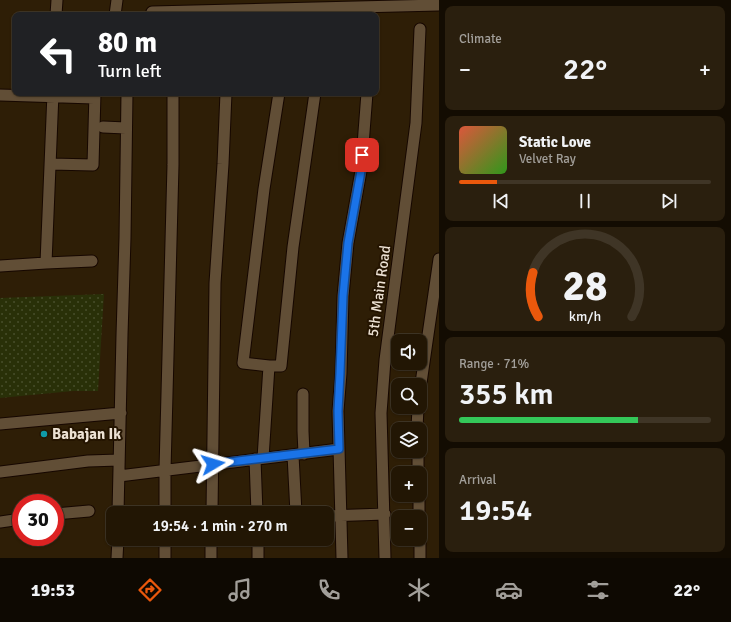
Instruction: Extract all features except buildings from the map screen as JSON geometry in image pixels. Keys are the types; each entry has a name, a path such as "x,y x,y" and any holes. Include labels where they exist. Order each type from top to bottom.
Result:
{"street":[{"path":"56,12 57,0"},
{"path":"115,12 117,0"},
{"path":"152,12 229,8 439,5"},
{"name":"5th Main Road","path":"385,558 380,413 385,360 416,123 420,29"},
{"path":"0,94 12,94"},
{"path":"46,263 53,96"},
{"path":"51,164 93,165 95,96"},
{"path":"118,506 126,238 127,96"},
{"path":"165,506 173,96"},
{"path":"212,506 215,283 226,96"},
{"path":"279,96 264,189 243,363 269,366 281,366 293,247 315,96"},
{"path":"342,558 338,411 343,296 348,243 361,171 367,96"},
{"path":"103,127 126,128"},
{"path":"422,378 439,259"},
{"path":"0,266 92,261"},
{"path":"258,506 259,459 269,366"},
{"path":"303,394 304,454"},
{"path":"0,424 121,412"},
{"path":"119,476 339,449"},
{"path":"292,455 296,506"},
{"path":"0,472 88,461 119,460"},
{"path":"64,513 89,511"},
{"path":"334,515 384,514"},
{"path":"0,522 12,520"},
{"path":"117,558 118,546"},
{"path":"165,546 165,558"},
{"path":"211,546 211,558"},
{"path":"258,546 258,558"},
{"path":"420,546 420,558"}],"green space":[{"path":"104,294 98,391 73,391 0,398 0,298"}],"place":[{"name":"Babajan Ik","path":"44,434"}],"route":[{"path":"213,464 339,449 338,411 343,296 348,243 361,171 362,155"}]}
